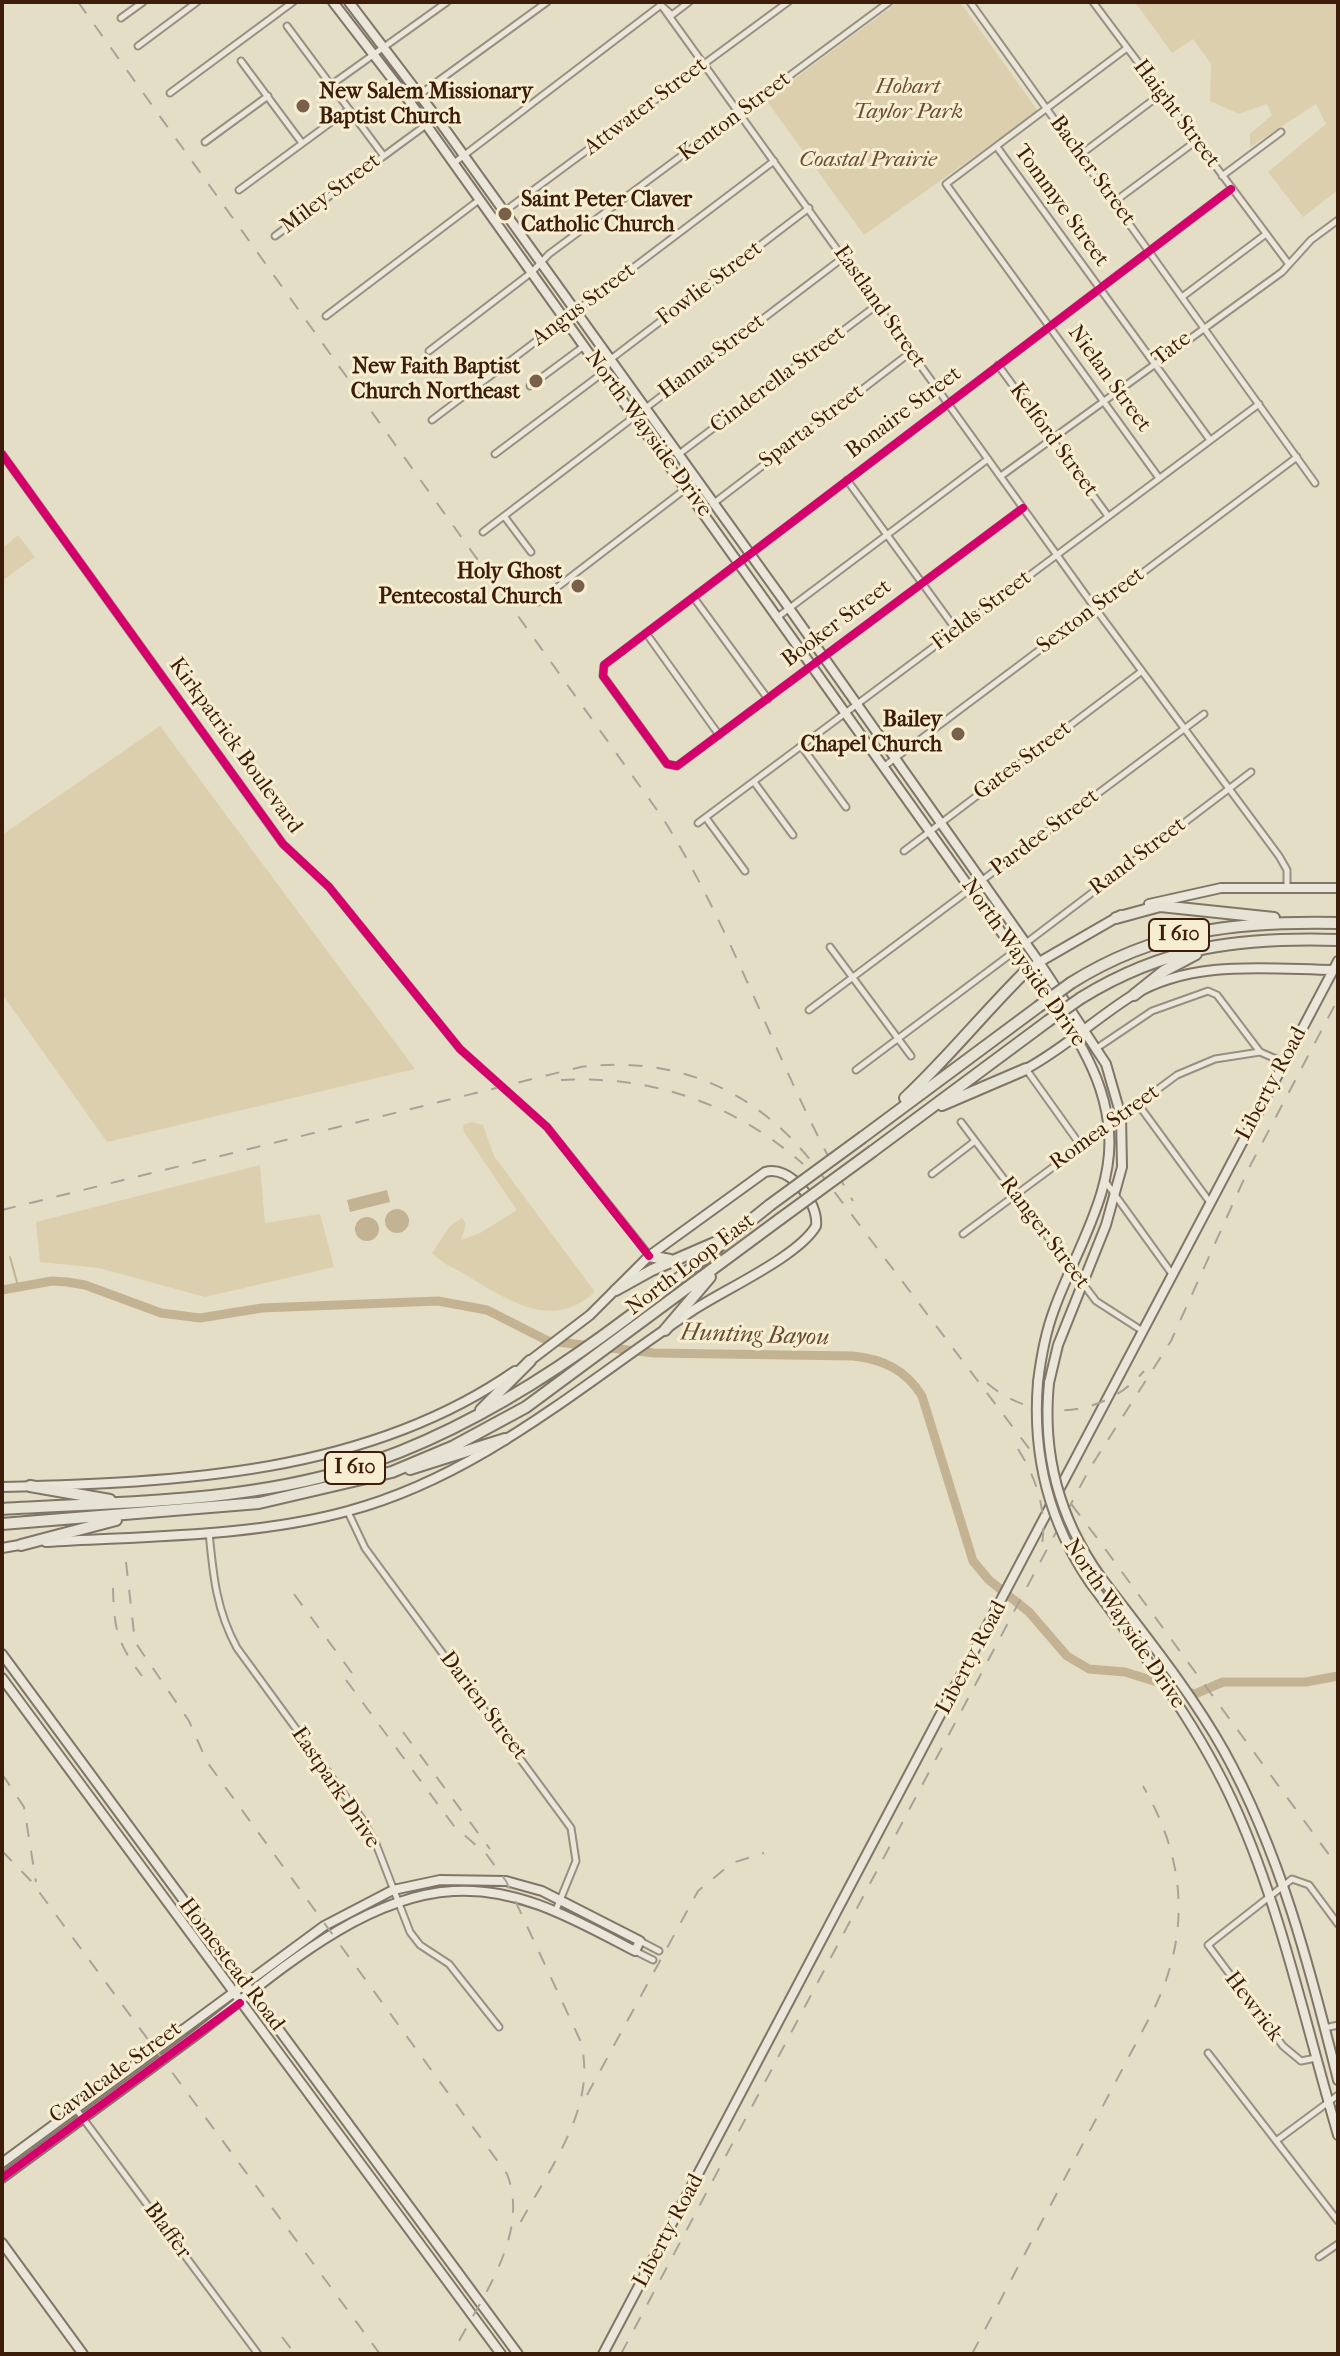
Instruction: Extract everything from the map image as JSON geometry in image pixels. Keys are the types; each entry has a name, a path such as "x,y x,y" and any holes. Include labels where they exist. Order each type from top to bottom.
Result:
{"highway":[{"path":"1116,918 1160,906 1182,906 1296,921"},
{"name":"North Loop East","path":"2,1509 237,1492 290,1484 394,1455 509,1400 1071,983 1114,960 1181,935 1239,924 1334,923"},
{"name":"North Loop East","path":"2,1524 273,1501 392,1472 487,1429 526,1407 1048,1021 1122,974 1164,957 1242,941 1338,940"},
{"path":"1134,995 1188,957 1242,941"},
{"path":"896,1112 906,1097 945,1061 990,1006 1028,969"},
{"path":"926,1113 1026,1069"},
{"path":"616,1290 676,1259 731,1237"},
{"path":"649,1256 676,1259"},
{"path":"665,1330 724,1261"},
{"path":"464,1423 509,1386 530,1361"},
{"path":"392,1472 425,1467 505,1439"},
{"path":"30,1486 98,1496 115,1503"},
{"path":"21,1545 141,1513"}],"main road":[{"name":"North Wayside Drive","path":"333,2 427,125 813,664 894,759 971,888 1076,1037 1102,1089 1109,1126 1105,1181 1047,1331 1038,1382 1037,1434 1044,1485 1060,1531 1091,1584 1180,1704 1235,1807 1268,1896 1338,2135"},
{"name":"North Wayside Drive","path":"349,2 464,155 750,553 822,657 886,765 982,881 1086,1030 1113,1078 1121,1116 1122,1167 1116,1195 1058,1345 1049,1383 1047,1433 1056,1488 1074,1535 1100,1576 1199,1710 1250,1801 1282,1885 1338,2080"},
{"path":"427,125 437,118"},
{"path":"1028,969 1116,918 1189,893 1287,886 1338,888"},
{"path":"1026,1069 1134,995 1205,971 1336,965"},
{"name":"Liberty Road","path":"603,2354 1336,965"},
{"path":"2,1487 213,1473 339,1453 425,1421 487,1389 530,1361 616,1290 649,1256 770,1170 791,1177 817,1214 814,1229 799,1244 505,1439 438,1477 348,1511 277,1525 2,1548"},
{"name":"Homestead Road","path":"2,1654 41,1703 250,1995 307,2066 518,2354"},
{"name":"Homestead Road","path":"2,1678 432,2265 501,2354"},
{"path":"28,1713 41,1703"},
{"path":"90,1800 102,1790"},
{"path":"128,1849 139,1841"},
{"path":"450,1879 450,1891"},
{"name":"Cavalcade Street","path":"5,2161 312,1935 348,1910 393,1890 450,1879 506,1881 560,1899 640,1941"},
{"name":"Cavalcade Street","path":"2,2178 319,1945 352,1922 397,1902 450,1891 497,1893 556,1910 635,1951"},
{"path":"182,1921 191,1913"},
{"path":"312,1935 319,1945"},
{"path":"635,1951 640,1941"},
{"path":"1292,1976 1308,1972"},
{"path":"295,2076 307,2066"},
{"path":"328,2122 341,2112"},
{"path":"2,2149 5,2161 16,2168"},
{"path":"387,2203 401,2194"},
{"path":"2,2243 83,2354"},
{"path":"432,2265 445,2254"}],"street":[{"path":"121,18 143,2"},
{"path":"138,46 197,2"},
{"path":"170,93 293,2"},
{"path":"331,85 447,2"},
{"path":"418,95 547,2"},
{"path":"454,163 660,4 672,15 689,2"},
{"name":"Attwater Street","path":"494,219 788,2"},
{"name":"Kenton Street","path":"429,351 541,262 889,2"},
{"name":"Bacher Street","path":"970,2 1315,483"},
{"name":"Haight Street","path":"1093,2 1288,263"},
{"name":"Eastland Street","path":"660,4 1095,608 1279,856 1287,870 1287,886"},
{"path":"287,26 383,155"},
{"path":"997,147 1127,48"},
{"path":"241,61 302,143"},
{"path":"1080,155 1161,94"},
{"path":"205,142 268,96"},
{"path":"239,190 349,109"},
{"name":"Miley Street","path":"275,236 427,125"},
{"path":"1222,176 1281,132"},
{"path":"1114,202 1196,141"},
{"name":"Nielan Street","path":"997,147 946,184 1159,478"},
{"name":"Tommye Street","path":"997,147 1210,440"},
{"name":"Angus Street","path":"432,420 774,161"},
{"name":"Bonaire Street","path":"672,768 601,670 750,553 1231,189"},
{"path":"326,316 480,199"},
{"name":"Fowlie Street","path":"611,359 809,208"},
{"name":"Tate","path":"1001,476 1203,326 1211,325 1282,272 1288,263 1338,220"},
{"name":"Tate","path":"1182,297 1266,234"},
{"name":"Hanna Street","path":"483,532 844,257"},
{"name":"Cinderella Street","path":"679,454 877,305"},
{"path":"530,386 585,345"},
{"name":"Sparta Street","path":"714,503 911,352"},
{"path":"495,454 604,372 611,359"},
{"name":"Kelford Street","path":"998,364 1108,516"},
{"name":"Fields Street","path":"698,823 1259,404"},
{"name":"Kirkpatrick Boulevard","path":"2,454 283,844 329,887 460,1049 547,1127 649,1256"},
{"name":"Sexton Street","path":"886,765 1297,457"},
{"path":"779,616 988,459"},
{"path":"847,479 957,631"},
{"path":"538,602 697,480"},
{"name":"Booker Street","path":"672,768 1023,508"},
{"path":"504,516 531,552"},
{"path":"694,598 768,699"},
{"path":"646,633 719,735"},
{"name":"Gates Street","path":"904,851 1142,671"},
{"name":"Pardee Street","path":"809,1010 1204,714"},
{"path":"802,747 846,807"},
{"name":"Rand Street","path":"1026,943 1251,772"},
{"path":"754,782 793,835"},
{"path":"706,818 745,871"},
{"path":"830,947 911,1056"},
{"path":"856,1070 1015,951"},
{"path":"1097,1048 1152,1011 1208,991 1217,995 1260,1052 1283,1062"},
{"name":"Romea Street","path":"963,1234 1194,1065 1260,1052"},
{"path":"1026,1069 1081,1146"},
{"path":"1138,1104 1209,1201"},
{"name":"Ranger Street","path":"961,1122 1096,1301 1141,1330"},
{"path":"932,1174 975,1141"},
{"path":"1105,1181 1172,1274"},
{"name":"Darien Street","path":"348,1511 365,1548 562,1812 577,1851 570,1881 556,1910"},
{"name":"Eastpark Drive","path":"209,1530 215,1594 223,1622 237,1648 362,1819 376,1844 410,1932 420,1945 449,1964 499,2027"},
{"path":"1268,1896 1292,1879 1303,1880 1338,1924"},
{"name":"Hewrick","path":"1268,1896 1208,1942 1209,1949 1283,2046 1301,2061 1316,2058"},
{"name":"Cavalcade Street","path":"640,1941 659,1951"},
{"name":"Cavalcade Street","path":"635,1951 653,1960"},
{"path":"1325,2028 1338,2025"},
{"path":"1208,2053 1338,2221"},
{"path":"1276,2141 1338,2095"},
{"name":"Blaffer","path":"76,2109 258,2354"},
{"path":"1319,2257 1338,2244"}],"green space":[{"name":"Hobart Taylor Park","path":"898,2 960,2 1038,111 864,235 766,100"},
{"path":"1135,2 1338,2 1338,190 1303,217 1268,172 1326,124 1316,104 1250,147 1250,134 1272,115 1267,104 1239,114 1210,101 1211,64 1193,39 1172,53"},
{"path":"18,535 35,557 2,581 2,549"},
{"path":"160,726 415,1069 107,1142 2,994 2,835"},
{"path":"472,1122 483,1125 494,1156 595,1292 579,1304 547,1311 516,1303 432,1253 450,1226 462,1218 466,1224 461,1240 480,1233 517,1210 464,1132 463,1125"},
{"path":"260,1165 265,1223 320,1214 334,1267 205,1297 99,1268 40,1262 36,1222"}],"shaded area":[{"path":"387,1190 390,1202 350,1212 347,1200"},
{"path":"397,1209 408,1216 409,1221 402,1232 397,1233 386,1226 385,1221 392,1210"},
{"path":"367,1217 378,1224 379,1229 372,1240 367,1241 356,1234 355,1229 362,1218"}],"waterway":[{"path":"10,1257 18,1286"},
{"name":"Hunting Bayou","path":"2,1290 52,1281 67,1282 85,1285 161,1313 200,1318 262,1308 438,1301 487,1310 548,1341 654,1353 853,1356 874,1360 893,1367 909,1379 922,1396 973,1561 989,1580 1029,1612 1067,1656 1089,1669 1125,1672 1195,1694 1223,1682 1306,1682 1338,1676"}],"railway":[{"path":"78,2 662,817 714,911 803,1106 853,1201"},
{"path":"621,2354 1090,1468 1171,1341 1249,1168 1338,999"},
{"path":"2,1210 581,1067 648,1066 709,1082 764,1114 811,1161 1100,1542 1338,1867"},
{"path":"561,1080 628,1083 691,1098 749,1125 803,1164"},
{"path":"987,1383 1026,1405 1047,1410 1068,1410 1109,1398 1128,1387 1144,1371"},
{"path":"1018,1449 1040,1498 1043,1524 1041,1551"},
{"path":"126,1562 135,1642 189,1721 207,1762 507,2174 513,2197 507,2244 488,2290 452,2354"},
{"path":"113,1588 118,1635 142,1676"},
{"path":"294,1594 360,1684"},
{"path":"346,1680 454,1826 487,1855 506,1881 580,2040 584,2065 583,2090 577,2114 555,2162 517,2229"},
{"path":"403,1732 490,1849"},
{"path":"2,1774 24,1807 36,1882"},
{"path":"972,2354 1153,2011 1174,1954 1178,1925 1175,1869 1168,1842 1143,1786"},
{"path":"2,1851 31,1881 380,2354"},
{"path":"587,2095 698,1891 732,1863 764,1853"},
{"path":"282,2337 295,2354"}],"cycle path":[{"path":"1023,508 677,766 667,764 603,676 604,665 1231,189"},
{"path":"2,454 283,844 329,887 460,1049 547,1127 649,1256"},
{"path":"2,2178 240,2003"}],"place":[{"name":"New Salem Missionary Baptist Church","path":"303,106"},
{"name":"Saint Peter Claver Catholic Church","path":"505,214"},
{"name":"New Faith Baptist Church Northeast","path":"536,381"},
{"name":"Holy Ghost Pentecostal Church","path":"578,586"},
{"name":"Bailey Chapel Church","path":"958,734"}],"park label":[{"name":"Coastal Prairie","path":"868,161"}]}
